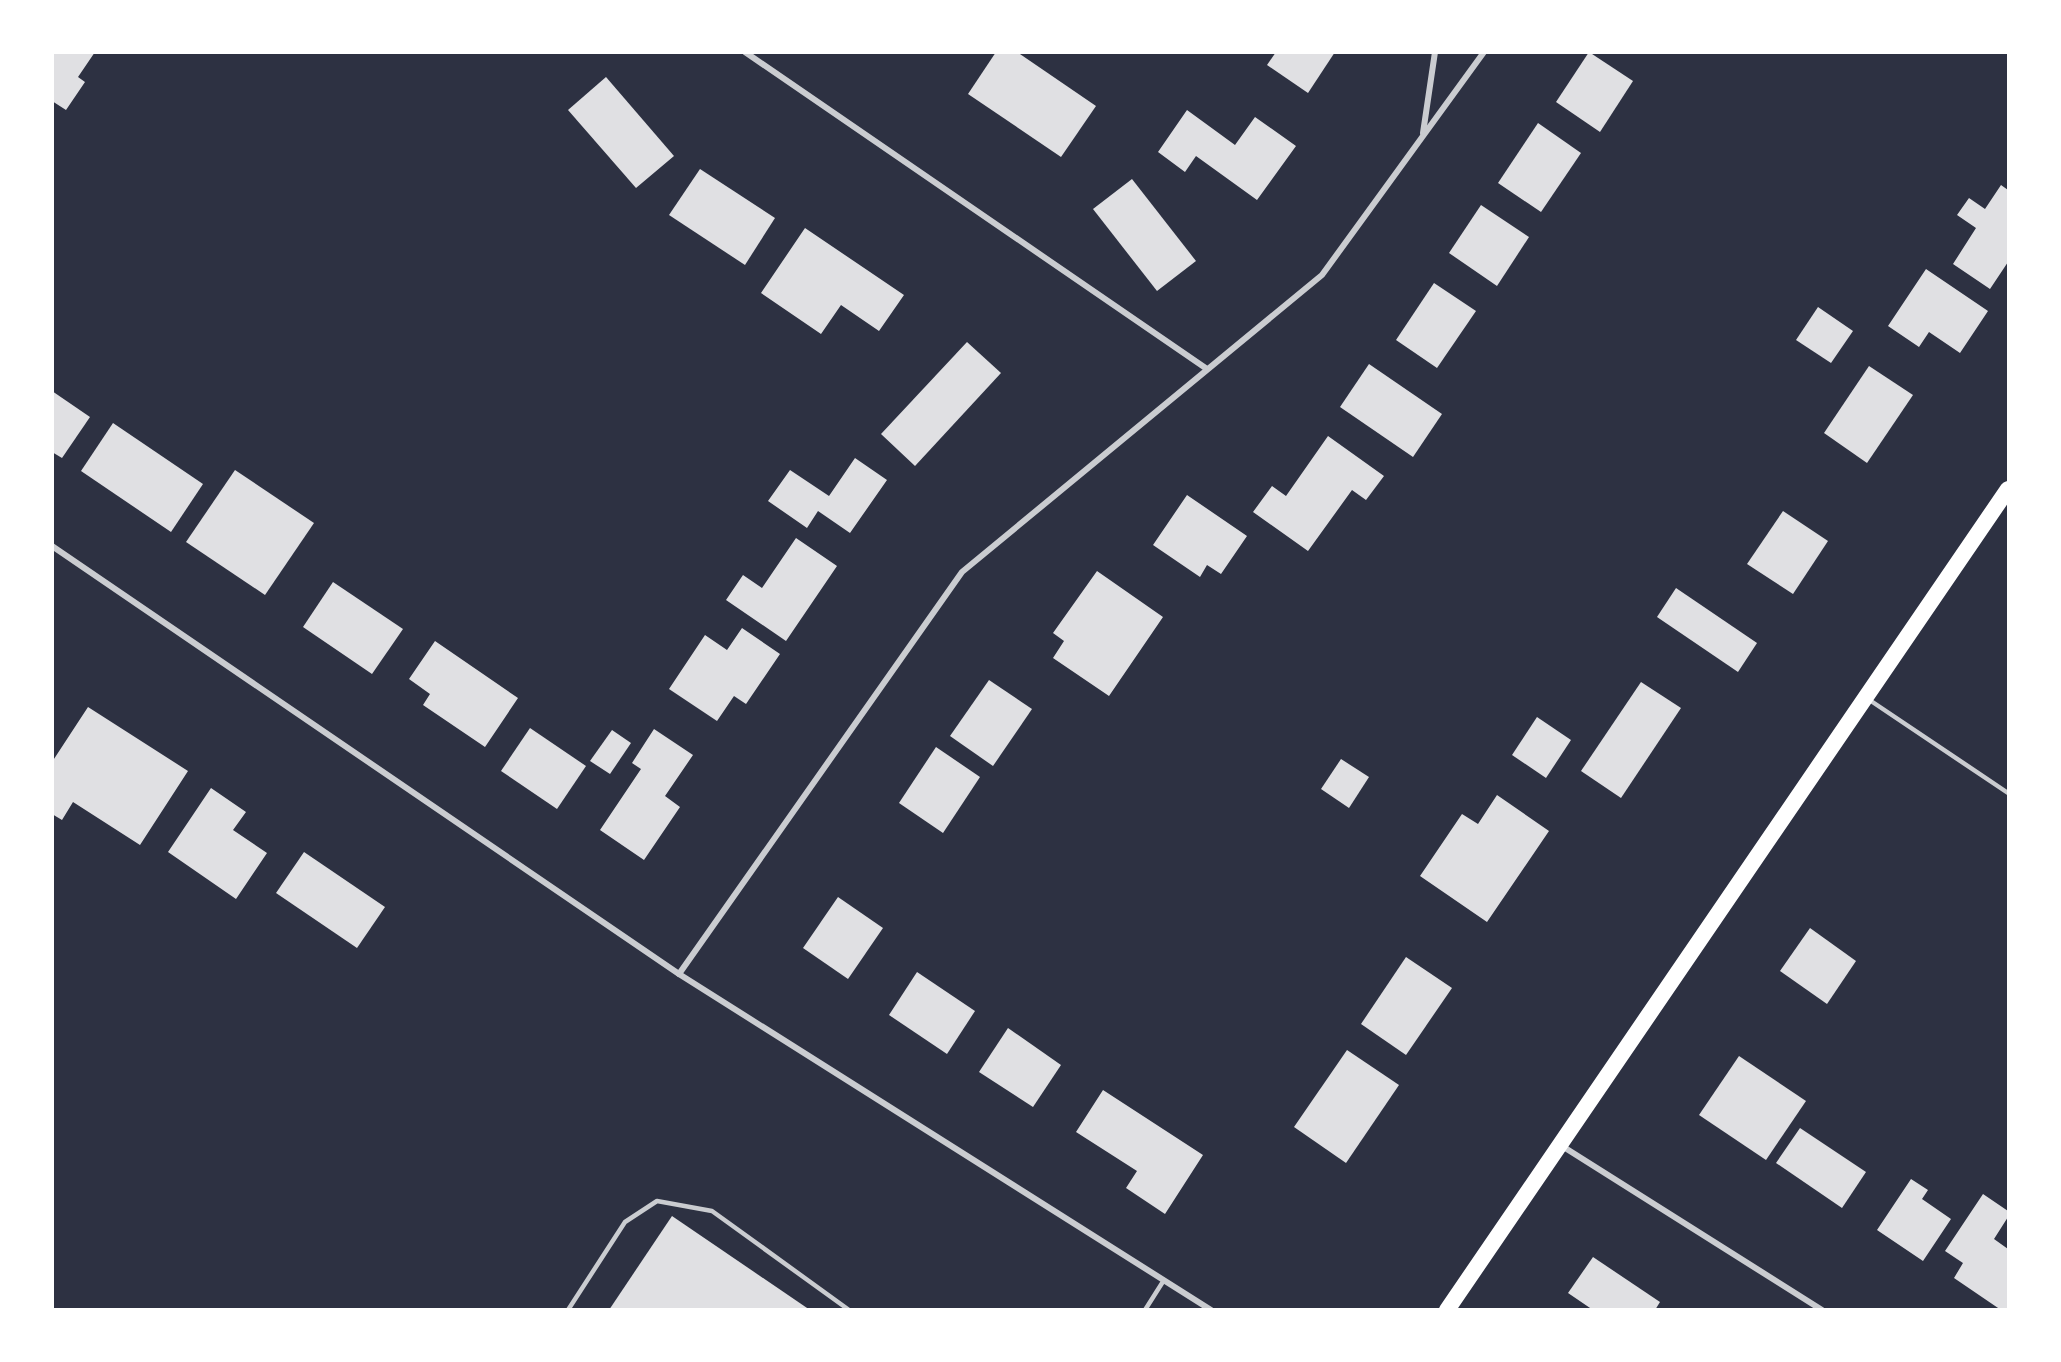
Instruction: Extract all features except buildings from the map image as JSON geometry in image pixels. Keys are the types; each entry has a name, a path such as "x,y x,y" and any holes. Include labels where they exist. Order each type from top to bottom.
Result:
{"highway":[{"path":"1447,1310 2008,489"}],"street":[{"path":"745,52 1207,369"},
{"path":"1423,134 1435,52"},
{"path":"679,974 962,572 1322,275 1484,52"},
{"path":"52,546 679,974 1211,1310"},
{"path":"1559,1144 1822,1310"}],"lane":[{"path":"1866,698 2008,793"},
{"path":"568,1310 625,1222 657,1201 712,1211 849,1310"},
{"path":"1145,1310 1164,1280"}]}
